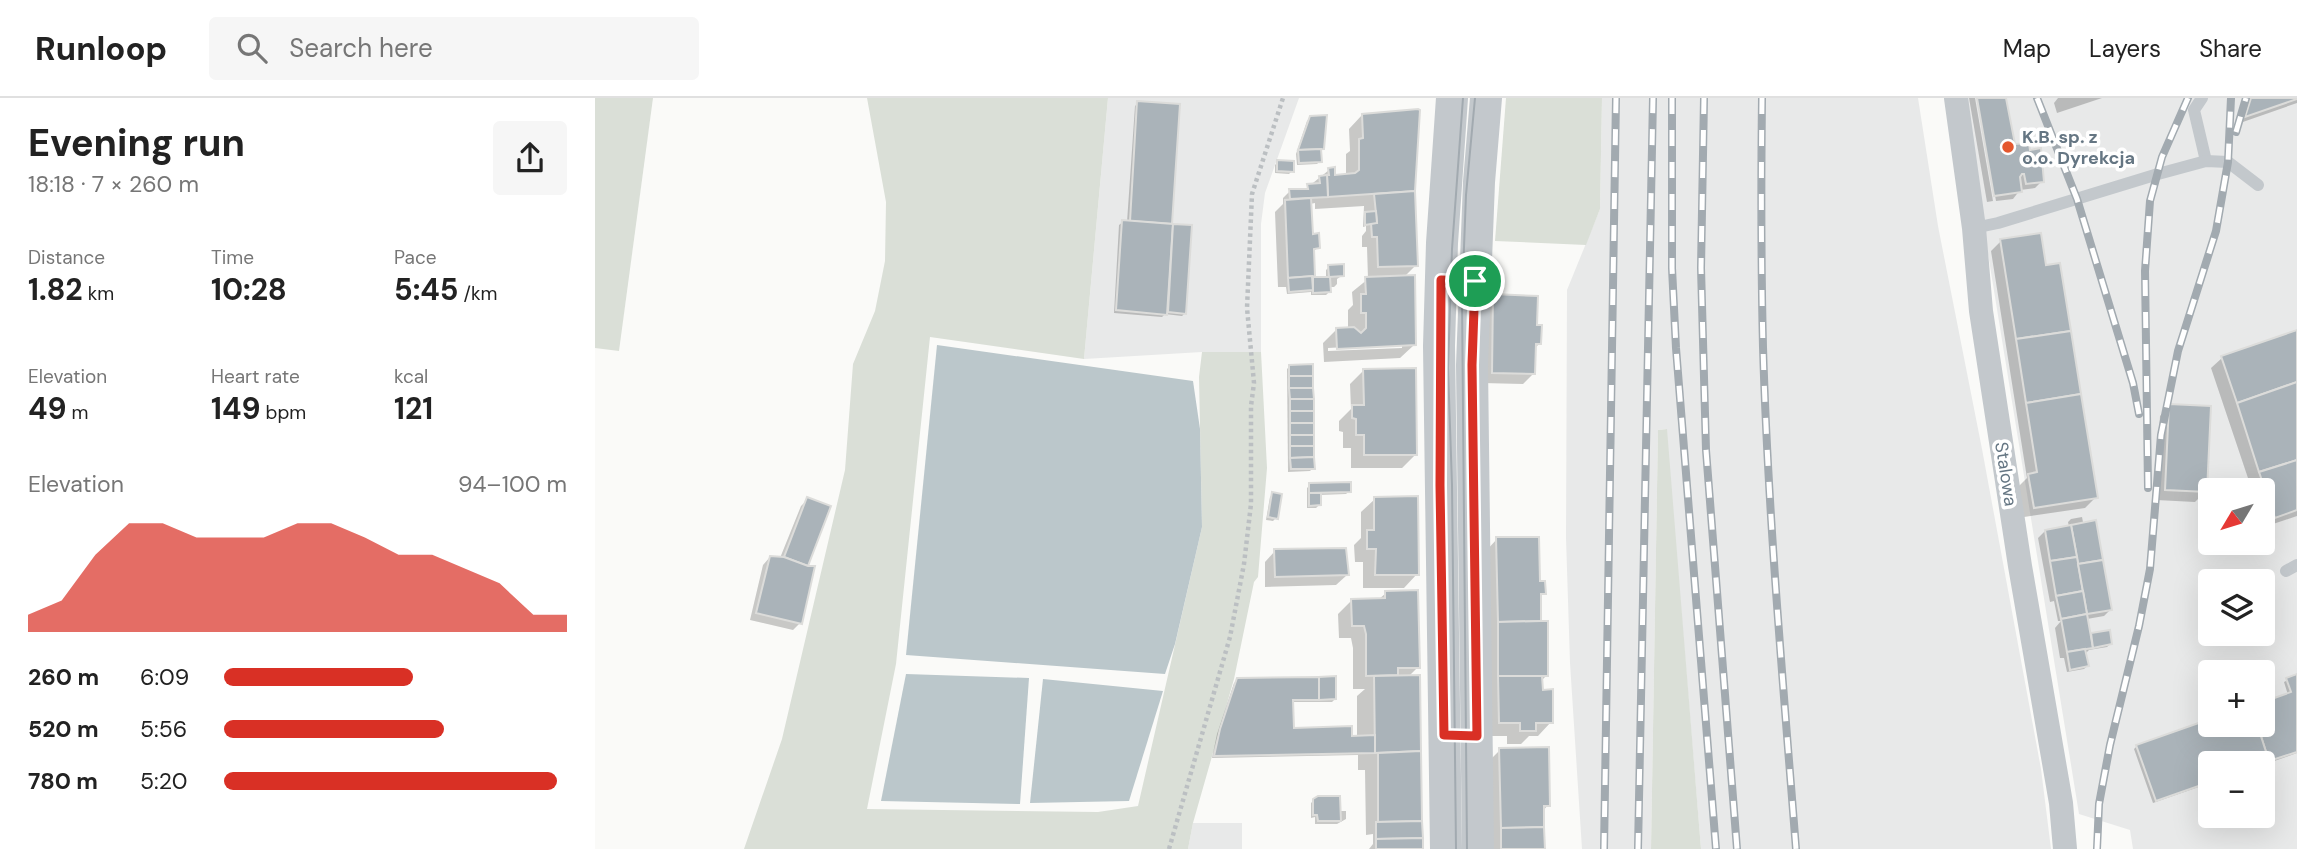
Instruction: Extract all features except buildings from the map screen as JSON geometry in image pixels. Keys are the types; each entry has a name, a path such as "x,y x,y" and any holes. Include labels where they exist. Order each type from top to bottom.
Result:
{"street":[{"path":"1453,98 1441,280 1440,356 1445,836 1478,836 1472,355 1479,182 1486,98"},
{"name":"Stalowa","path":"1956,98 1981,311 2024,591 2061,803 2065,849"},
{"path":"1441,280 1475,281"},
{"path":"1440,356 1472,355"},
{"path":"1440,499 1474,497"},
{"path":"1440,545 1475,543"},
{"path":"1441,583 1475,582"},
{"path":"1442,630 1476,628"},
{"path":"1443,724 1477,724"}],"lane":[{"path":"2202,98 2193,110 2206,161"},
{"path":"1973,228 1998,223 2206,161 2228,162 2258,185"}],"path":[{"path":"1169,849 1230,637 1244,564 1251,504 1251,406 1254,383 1247,308 1252,194 1283,98"}],"shaded area":[{"path":"595,98 653,98 619,351 595,348"},
{"path":"867,98 1108,98 1084,359 930,337 896,664 867,809 1098,812 1138,806 1202,527 1199,377 1202,352 1261,352 1267,468 1258,577 1254,582 1234,679 1188,849 744,849 782,739 845,470 853,364 875,311 885,261 886,202"},
{"path":"1108,98 1299,98 1265,193 1261,224 1261,352 1202,352 1084,359"},
{"path":"1506,98 1602,98 1600,209 1586,245 1495,241"},
{"path":"1602,98 1918,98 1938,226 2041,769 2051,849 1701,849 1666,429 1658,430 1651,849 1582,849 1570,663 1566,538 1567,290 1600,209"},
{"path":"1966,98 2297,98 2297,849 2133,849 2130,830 2079,814 1970,143"},
{"path":"937,345 1193,381 1200,429 1202,527 1175,644 1165,674 906,655"},
{"path":"1667,429 1701,849 1651,849 1658,430"},
{"path":"906,674 1029,678 1020,804 881,801"},
{"path":"1043,679 1163,691 1129,801 1030,803"},
{"path":"1193,823 1242,823 1242,849 1188,849"}],"tram line":[{"path":"1456,849 1448,368 1452,249 1463,98"},
{"path":"1467,849 1462,299 1466,195 1475,98"}],"railway":[{"path":"1604,849 1616,98"},
{"path":"1638,849 1653,98"},
{"path":"1672,98 1672,268 1676,348 1716,849"},
{"path":"1704,98 1701,268 1706,450 1737,849"},
{"path":"1762,98 1765,410 1796,849"},
{"path":"2037,98 2077,199 2133,383 2139,414"},
{"path":"2148,488 2145,271 2150,201 2162,157 2188,98"},
{"path":"2097,849 2099,804 2110,745 2150,569 2161,435 2178,351 2216,231 2228,162 2231,98"},
{"path":"2236,132 2246,98"}],"place":[{"name":"K.B. sp. z o.o. Dyrekcja","path":"2008,147"}],"route":[{"path":"1441,280 1475,281 1472,365 1477,736 1444,735 1439,345 1441,280"}]}
